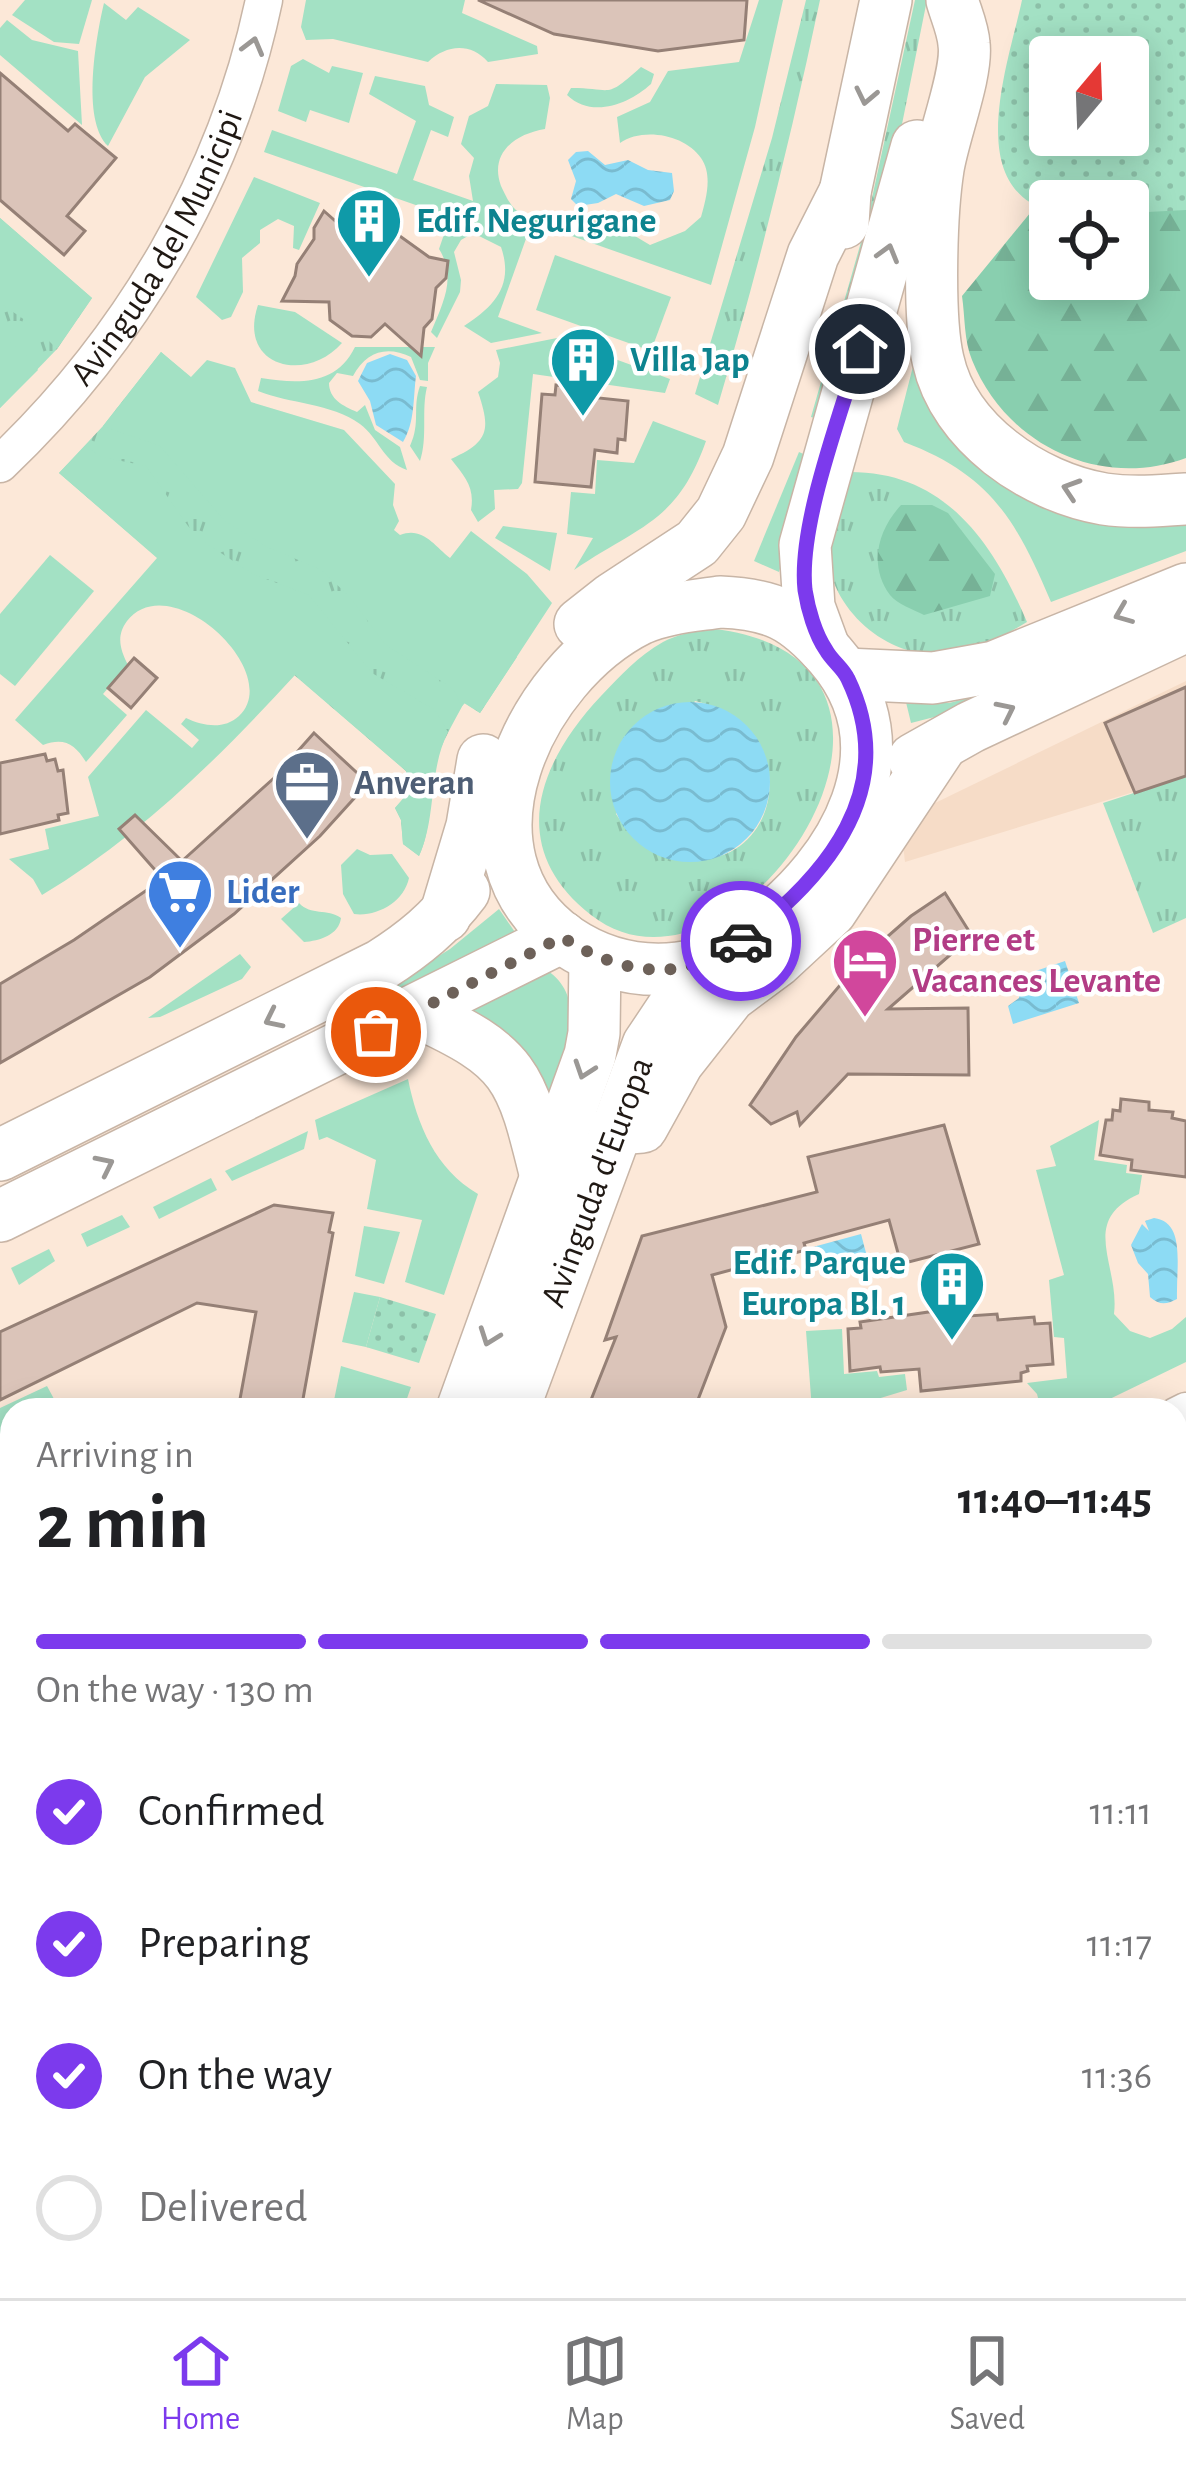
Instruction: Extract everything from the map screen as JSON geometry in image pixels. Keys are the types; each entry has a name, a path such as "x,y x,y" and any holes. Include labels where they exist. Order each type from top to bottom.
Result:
{"main road":[{"path":"663,611 724,560 761,505 840,273 845,192 886,0"},
{"path":"950,0 965,47 938,170 933,294 938,361 954,402 985,439 1021,467 1062,488 1124,500 1186,499"},
{"path":"847,829 867,776 865,724 808,608 805,545 909,183 950,0"},
{"path":"445,916 472,826 479,770 524,684 560,640 698,543 721,513 748,456 813,255 845,192"},
{"path":"1186,590 994,667 933,678 835,662 797,622 763,604 720,602 663,611 640,620 579,664 531,725 508,792 507,832 526,898 578,948 652,970 701,964 770,919 824,863 847,829 906,764 1186,626"},
{"path":"616,1129 642,1127 678,1062 730,996 831,911 942,744"},
{"path":"0,1155 415,944 445,916 507,832"},
{"path":"0,1216 417,1012 578,948"},
{"name":"Avinguda d'Europa","path":"466,1398 590,1055 594,1033 578,948"},
{"name":"Avinguda d'Europa","path":"517,1398 647,1045 701,964"},
{"name":"Avinguda d'Europa","path":"417,1012 488,1047 523,1090 546,1177"}],"street":[{"name":"Avinguda del Municipi","path":"0,464 52,412 145,292 203,183 245,75 264,0"}],"shaded area":[{"path":"1186,681 1186,776 905,862 900,820"}],"green space":[{"path":"25,0 92,0 79,44 54,42 12,15"},
{"path":"306,0 465,0 462,13 537,46 538,54 488,62 474,51 458,48 428,62 333,39 306,40 301,27"},
{"path":"759,0 783,0 755,127 711,285 532,222 498,317 542,333 491,343 464,326 499,293 504,260 501,247 473,233 454,252 460,292 437,338 431,332 448,280 439,249 450,217 264,152 272,130 397,174 416,121 369,94 375,76 425,86 429,105 454,117 448,137 431,130 413,180 473,201 469,176 474,158 461,144 469,116 488,106 496,84 547,85 545,129 507,147 499,164 501,186 509,202 537,221 608,220 650,245 685,231 701,217 707,172 694,150 674,138 640,135 620,143 617,117 650,102 668,71 739,62"},
{"path":"806,0 820,0 773,204 718,405 695,394 772,138"},
{"path":"915,0 927,0 898,144 824,421 811,417 867,221"},
{"path":"1022,0 1186,0 1186,210 1149,212 1149,180 1029,180 1029,200 1023,197 1007,176 999,149 1002,87"},
{"path":"104,3 126,20 138,7 190,40 145,77 108,146 100,134 93,98"},
{"path":"7,20 32,40 78,51 82,125 0,55 0,28"},
{"path":"303,59 329,73 332,66 363,73 349,123 310,110 306,122 278,111 291,66"},
{"path":"641,67 654,74 651,84 621,103 588,106 567,95 571,88 614,88"},
{"path":"254,177 320,203 299,250 293,248 294,226 278,219 260,230 260,243 242,258 243,292 231,317 222,320 196,297"},
{"path":"1186,209 1186,458 1121,468 1060,453 1032,437 987,390 969,353 962,296 1029,214 1029,300 1149,300 1149,210"},
{"path":"0,218 92,298 57,349 0,408"},
{"path":"0,218 92,298 57,349 0,303"},
{"path":"555,255 671,297 651,351 536,310"},
{"path":"258,305 295,312 342,343 311,363 279,363 257,343"},
{"path":"0,334 38,370 0,408"},
{"path":"921,335 973,454 1186,514 1186,551 1051,602 1026,547 997,504 959,469 904,442 897,429"},
{"path":"557,338 670,379 665,393 533,374 522,483 518,489 494,490 495,509 478,522 471,510 468,483 451,459 473,447 484,433 478,392 498,377 496,350"},
{"path":"355,347 435,347 428,363 428,381 420,380 411,357 385,351 370,356 353,376 337,373 329,383 334,398 342,404 357,412 365,405 375,430 400,447 407,470 349,417 258,391 261,378 302,381 327,376"},
{"path":"161,352 517,657 480,713 464,703 445,739 432,777 419,856 403,844 395,808 409,792 406,771 59,473"},
{"path":"161,352 191,377 207,360 235,368 251,402 344,430 395,484 393,505 399,521 394,530 400,535 421,535 450,558 471,531 527,574 552,603 480,713 465,703 462,706 453,689 385,644 349,596 320,569 267,547 224,520 160,446 103,426"},
{"path":"420,386 427,387 420,461 410,446"},
{"path":"653,421 706,441 695,468 654,519 574,570 593,538 567,534 571,492 595,494 597,460 634,463"},
{"path":"85,446 102,457 146,466 204,542 253,574 309,595 372,673 435,710 448,732 419,856 403,844 395,808 409,792 406,771 295,675 176,794 78,872 42,895 33,879 9,859 49,849 45,829 99,816 88,777 146,710 192,748 199,740 181,724 186,718 206,725 227,723 239,716 249,697 247,675 216,631 169,606 146,607 121,632 128,665 103,694 127,715 86,762 68,744 43,745 15,720 157,558 59,473"},
{"path":"799,452 810,457 779,572 754,561"},
{"path":"850,472 913,484 962,517 999,565 1027,622 977,648 933,655 885,640 864,625 835,584 828,559 829,525"},
{"path":"901,505 932,505 948,513 995,574 990,596 924,615 893,598 879,572 879,548 886,525"},
{"path":"503,526 557,533 550,571 495,538"},
{"path":"50,555 94,591 15,686 0,674 0,614"},
{"path":"706,628 787,653 827,700 831,761 809,825 766,882 711,923 650,937 591,915 564,889 548,862 540,834 540,806 560,749 601,696 654,647","holes":["695,701 732,716 755,738 768,766 769,795 760,822 742,844 716,857 683,858 644,845 616,814"]},
{"path":"992,692 950,713 911,723 905,698 949,703"},
{"path":"1186,776 1186,918 1153,933 1103,803"},
{"path":"357,849 370,855 392,854 409,878 395,901 372,913 354,914 343,894 341,865"},
{"path":"299,903 341,918 336,929 304,942 281,919"},
{"path":"499,909 519,938 364,1010 359,996 413,972"},
{"path":"240,954 251,967 242,979 160,1017 148,1018"},
{"path":"548,971 562,985 572,1021 547,1120 464,1005"},
{"path":"408,1079 430,1144 450,1172 478,1194 444,1295 405,1282 422,1220 367,1209 376,1160 327,1137 319,1140 315,1120"},
{"path":"1099,1120 1094,1160 1127,1165 1126,1173 1142,1175 1139,1194 1110,1217 1106,1231 1114,1314 1130,1331 1150,1338 1186,1317 1186,1362 1112,1398 1038,1398 1027,1383 1067,1378 1064,1338 1054,1337 1049,1280 1064,1275 1036,1170 1056,1166 1050,1146"},
{"path":"308,1131 304,1149 232,1181 225,1171"},
{"path":"211,1178 217,1190 159,1219 153,1207"},
{"path":"122,1215 130,1227 87,1247 81,1234"},
{"path":"364,1226 400,1232 384,1284 355,1276"},
{"path":"49,1249 55,1261 19,1285 11,1268"},
{"path":"354,1292 380,1297 366,1347 342,1342"},
{"path":"380,1297 436,1314 419,1363 366,1347"},
{"path":"842,1329 844,1374 905,1374 907,1390 881,1398 811,1398 806,1331"},
{"path":"341,1366 411,1387 407,1398 334,1398"},
{"path":"47,1386 54,1398 21,1398"}],"water":[{"path":"588,151 605,165 628,160 648,170 672,173 670,200 644,206 616,194 578,206 571,199 576,181 568,160 576,152"},
{"path":"390,354 407,360 416,376 412,418 403,442 376,425 358,381 367,363"},
{"path":"690,702 721,708 747,725 764,751 770,782 764,813 747,839 721,856 690,862 659,856 633,839 616,813 610,782 616,751 633,725 659,708"},
{"path":"1065,961 1079,1003 1013,1024 1008,1006 1019,998 1021,976"},
{"path":"1154,1218 1171,1228 1177,1248 1177,1299 1166,1303 1150,1297 1148,1274 1131,1245 1142,1224 1149,1231 1145,1221"},
{"path":"861,1234 869,1264 821,1276 813,1247"}],"building":[{"path":"478,0 747,0 744,40 658,51 554,34"},
{"path":"0,73 68,131 75,124 116,158 67,216 85,231 64,255 0,200"},
{"name":"Edif. Negurigane","path":"324,211 341,226 390,229 429,257 448,261 446,278 436,288 432,319 424,328 421,356 385,324 371,337 352,336 330,320 329,302 282,301"},
{"name":"Villa Jap","path":"556,385 589,388 589,397 628,401 625,440 618,439 617,453 595,450 591,487 535,482 542,394 555,395"},
{"path":"134,658 157,678 131,708 108,688"},
{"path":"1186,687 1186,776 1135,793 1105,723"},
{"path":"314,733 368,783 320,836 234,914 150,977 0,1063 0,984 163,879 119,829 135,815 182,861 274,778"},
{"path":"45,754 47,761 55,759 58,771 63,770 68,813 58,815 59,820 0,834 0,763"},
{"path":"945,893 972,936 888,1009 968,1008 969,1075 848,1074 800,1125 797,1112 771,1124 750,1105 796,1037 864,957"},
{"path":"1121,1099 1149,1102 1149,1110 1173,1112 1172,1118 1186,1121 1186,1177 1131,1170 1132,1160 1100,1155 1106,1120 1112,1120 1113,1110 1120,1111"},
{"path":"944,1125 979,1244 901,1264 889,1220 804,1243 806,1250 712,1275 726,1327 699,1398 592,1398 616,1337 605,1340 642,1236 817,1192 808,1157"},
{"path":"274,1205 333,1213 303,1398 240,1398 256,1312 197,1303 4,1398 0,1398 0,1332"},
{"name":"Edif. Parque Europa Bl. 1","path":"950,1297 969,1304 969,1316 1034,1317 1035,1324 1050,1323 1053,1364 1027,1366 1021,1381 921,1391 919,1369 850,1371 848,1329 861,1328 860,1322 935,1311"}],"way so far":[{"path":"376,1032 562,937 595,958 652,970 701,964 741,941"}],"place":[{"name":"Edif. Negurigane","path":"369,280"},
{"name":"Villa Jap","path":"583,419"},
{"name":"Anveran","path":"307,842"},
{"name":"Lider","path":"180,951"},
{"name":"Pierre et Vacances Levante","path":"865,1020"},
{"name":"Edif. Parque Europa Bl. 1","path":"952,1343"}],"route":[{"path":"741,941 795,895 832,853 847,829 867,776 865,724 846,674 824,649 808,608 804,567 810,520 860,349"}]}
